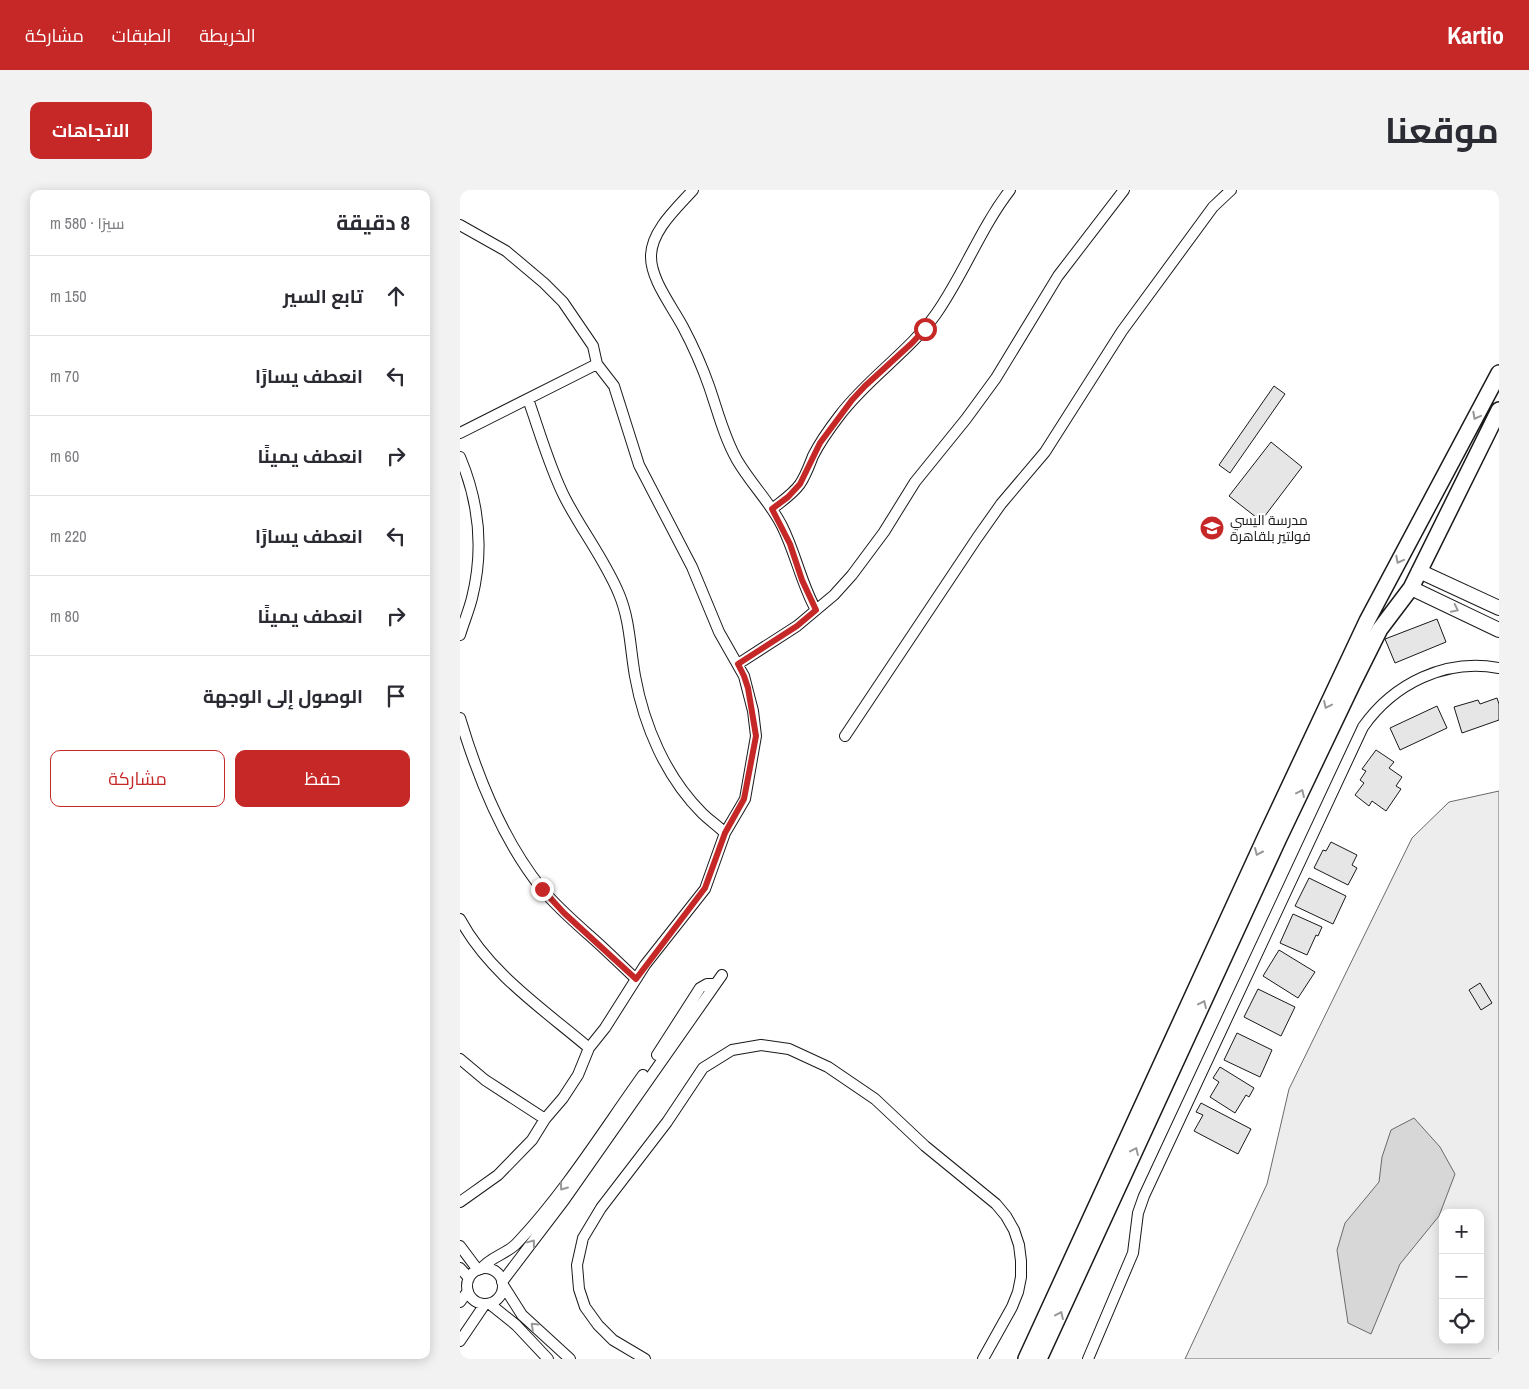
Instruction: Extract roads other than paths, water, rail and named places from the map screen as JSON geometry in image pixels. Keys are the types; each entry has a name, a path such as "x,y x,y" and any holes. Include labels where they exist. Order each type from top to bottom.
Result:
{"main road":[{"path":"1026,1359 1366,621 1499,373"},
{"path":"1039,1359 1282,832 1352,685 1380,629 1411,588 1499,410"}],"street":[{"path":"693,190 677,207 656,236 652,245 651,265 654,275 698,357 728,443 748,478 772,509 790,544 802,580 816,610"},
{"path":"772,509 788,497 800,484 820,443 852,400 912,343 936,314 956,282 985,225 1010,190"},
{"path":"738,664 797,626 834,595 868,554 915,482 966,419 996,378 1058,276 1124,190"},
{"path":"845,736 977,538 1059,432 1122,331 1213,207 1231,190"},
{"path":"460,225 506,251 544,282 563,302 594,346 597,364 614,386 639,465 688,558 719,632 744,676 748,688 756,736 744,799 725,833 705,888 636,979 605,1028 589,1048 578,1075 563,1098 545,1119 532,1140 498,1175 460,1202"},
{"path":"460,434 597,364"},
{"path":"528,399 560,489 611,576 620,595 627,623 639,697 654,740 681,788 702,814 725,833"},
{"path":"460,457 475,505 478,538 475,584 460,635"},
{"path":"1419,571 1499,608"},
{"path":"1411,588 1499,630"},
{"path":"1088,1359 1133,1253 1138,1213 1144,1196 1363,727 1385,701 1425,676 1445,669 1467,665 1499,668"},
{"path":"460,718 494,808 523,863 542,889 564,913 636,979"},
{"path":"460,919 480,949 518,990 589,1048"},
{"path":"460,1302 468,1291 469,1278 486,1263 507,1252 518,1243 558,1194 644,1074 700,988 719,979 566,1199 503,1284 500,1297 488,1304 460,1341"},
{"path":"644,1359 613,1340 598,1326 585,1307 579,1289 577,1265 583,1238 601,1208 667,1122 703,1068 732,1050 761,1045 789,1049 828,1067 875,1099 925,1146 996,1204 1006,1216 1014,1230 1019,1245 1021,1277 1012,1307 983,1359"},
{"path":"460,1059 485,1080 545,1119"},
{"path":"460,1246 480,1269 494,1271 522,1315 570,1359"},
{"path":"460,1268 469,1278"},
{"path":"468,1291 474,1301 488,1304 516,1326 548,1359"}],"place":[{"name":"مدرسة اليسي فولتير بلقاهرة","path":"1212,528"}]}
